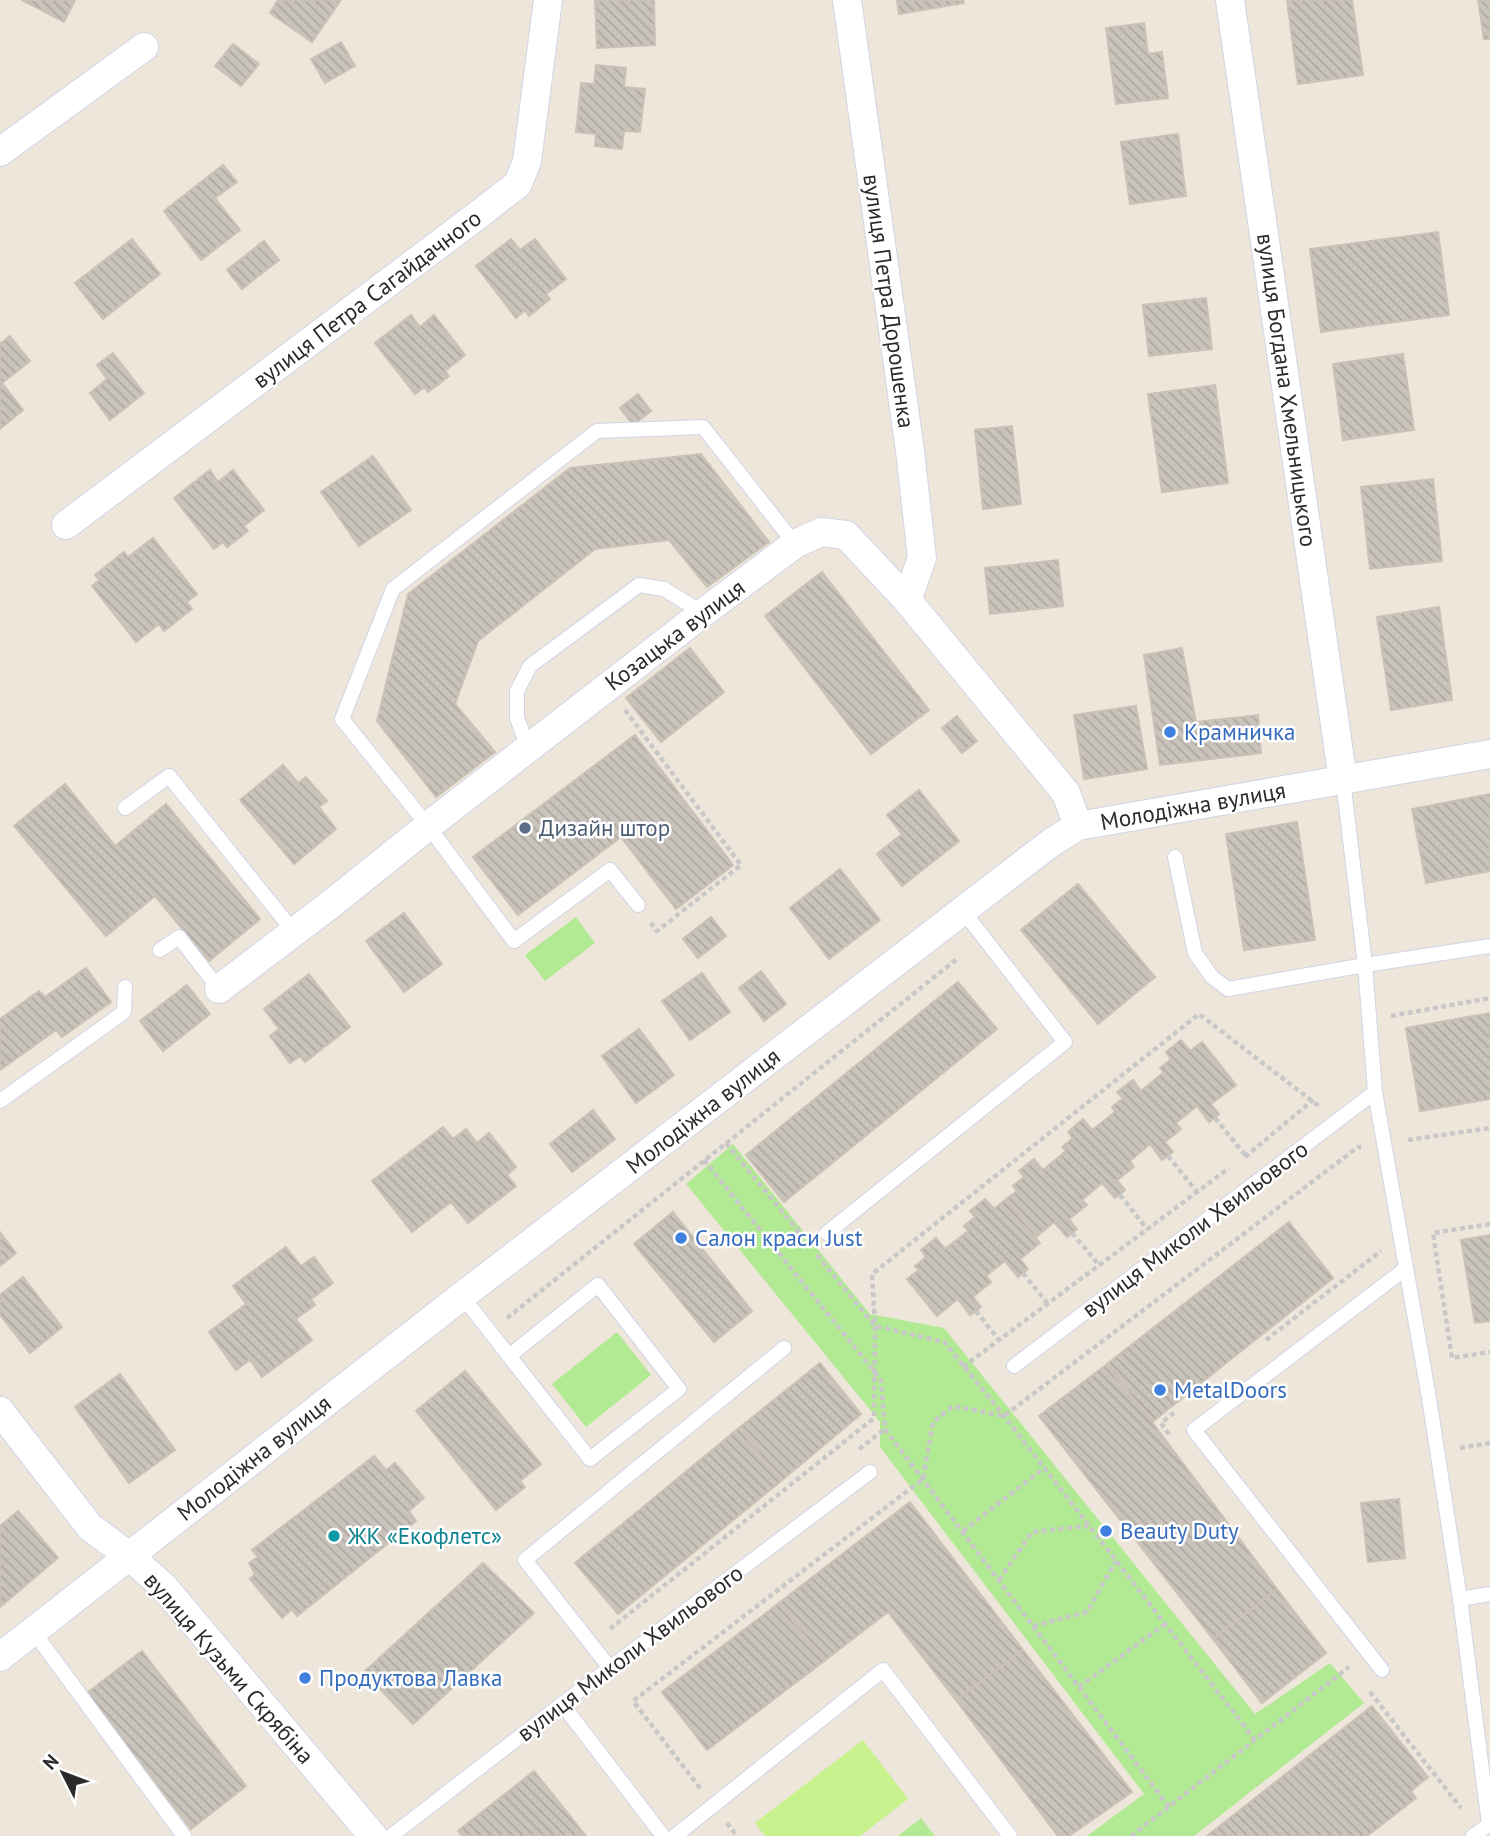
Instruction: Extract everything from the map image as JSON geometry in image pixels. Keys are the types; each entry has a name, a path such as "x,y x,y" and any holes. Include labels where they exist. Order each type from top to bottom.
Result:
{"street":[{"name":"вулиця Петра Сагайдачного","path":"66,525 518,184 527,161 548,0"},
{"name":"вулиця Петра Дорошенка","path":"847,0 910,451 922,558 907,600"},
{"name":"вулиця Богдана Хмельницького","path":"1230,0 1343,780"},
{"path":"0,152 144,47"},
{"name":"Козацька вулиця","path":"219,989 702,613 795,544 821,532 846,535 907,600 1066,793 1078,826"},
{"name":"Молодіжна вулиця","path":"0,1657 462,1296 1052,842 1078,826 1490,754"},
{"name":"вулиця Кузьми Скрябіна","path":"0,1411 90,1527 164,1587 373,1836"}],"lane":[{"path":"638,905 610,870 514,941 428,826 342,719 393,589 597,431 703,427 795,544"},
{"path":"528,748 517,718 517,691 530,666 639,585 664,589 702,613"},
{"path":"125,808 169,776 295,932"},
{"path":"1343,780 1365,965 1375,1092 1429,1398 1460,1599 1490,1824 1473,1836"},
{"path":"1175,857 1195,953 1212,977 1228,989 1490,946"},
{"path":"827,1233 1065,1042 963,911"},
{"path":"160,950 179,937 219,989"},
{"path":"0,1101 124,1012 125,987"},
{"name":"вулиця Миколи Хвильового","path":"1014,1366 1375,1092"},
{"path":"1382,1670 1194,1430 1405,1269"},
{"path":"462,1296 489,1331 590,1459 679,1389 598,1285 509,1356"},
{"path":"610,1668 525,1560 784,1348"},
{"name":"вулиця Миколи Хвильового","path":"391,1836 870,1472"},
{"path":"1460,1599 1490,1594"},
{"path":"33,1631 184,1836"},
{"path":"675,1836 883,1670 1010,1836"},
{"path":"562,1704 663,1836"}],"path":[{"path":"607,687 741,865 657,931 638,905"},
{"path":"489,1331 983,937"},
{"path":"1370,1020 1490,998"},
{"path":"609,1629 874,1418 875,1326 872,1274 1199,1014 1313,1100 1358,1147 1361,1160"},
{"path":"963,1367 1246,1156 1313,1100"},
{"path":"1215,1118 1246,1156"},
{"path":"737,1836 633,1701 923,1479 933,1422 953,1406 1004,1416 1358,1147 1490,1128"},
{"path":"726,1143 804,1240"},
{"path":"1168,1156 1197,1192"},
{"path":"704,1160 874,1370 881,1380 885,1429 1169,1807"},
{"path":"1120,1195 1147,1229"},
{"path":"1490,1224 1433,1233 1452,1358 1490,1352"},
{"path":"1072,1233 1099,1265"},
{"path":"1256,1349 1382,1249"},
{"path":"813,1251 875,1326 944,1342 1255,1740"},
{"path":"1023,1273 1048,1304"},
{"path":"976,1311 999,1340"},
{"path":"1170,1434 1161,1423 1182,1407"},
{"path":"962,1531 1044,1468"},
{"path":"999,1580 1032,1532 1089,1525"},
{"path":"1033,1626 1087,1612 1116,1560"},
{"path":"1079,1688 1165,1624"},
{"path":"1131,1836 1349,1667"},
{"path":"1367,1688 1461,1808"}],"green space":[{"path":"576,917 595,943 545,981 525,955"},
{"path":"733,1144 870,1314 944,1328 1255,1714 1330,1663 1364,1703 1194,1836 1087,1836 1144,1794 880,1447 880,1422 686,1184"},
{"path":"617,1332 651,1375 586,1427 552,1384"},
{"path":"863,1740 908,1799 860,1836 765,1836 755,1823"},
{"path":"921,1818 935,1836 898,1836"}],"building":[{"path":"22,0 75,0 64,22"},
{"path":"278,0 341,0 312,42 270,13"},
{"path":"595,0 654,0 655,45 597,48"},
{"path":"897,0 963,0 964,3 899,14"},
{"path":"1287,0 1352,0 1363,75 1298,84"},
{"path":"1478,0 1490,0 1490,39 1484,39"},
{"path":"1144,23 1148,54 1162,52 1168,98 1116,104 1106,28"},
{"path":"341,42 355,66 325,83 311,59"},
{"path":"233,44 259,64 241,86 215,66"},
{"path":"596,65 626,68 624,87 645,89 640,132 624,131 622,149 595,146 596,134 576,132 581,83 594,84"},
{"path":"1178,134 1186,196 1130,204 1121,142"},
{"path":"223,165 237,182 215,198 240,230 201,260 164,211"},
{"path":"1438,232 1449,315 1321,332 1310,249"},
{"path":"132,239 160,274 103,319 75,283"},
{"path":"511,239 520,250 535,239 566,279 546,294 550,299 529,316 525,310 516,318 476,266"},
{"path":"264,241 279,260 242,289 227,270"},
{"path":"1206,298 1212,349 1149,356 1143,305"},
{"path":"411,315 420,327 434,315 465,355 445,371 449,376 428,392 424,387 415,394 375,343"},
{"path":"10,336 30,361 2,383 23,410 0,429 0,344"},
{"path":"113,353 144,393 110,420 90,393 107,379 97,365"},
{"path":"1403,354 1414,430 1343,440 1333,364"},
{"path":"1215,385 1228,483 1162,492 1148,394"},
{"path":"638,394 651,411 633,425 620,408"},
{"path":"1012,426 1021,504 983,509 975,430"},
{"path":"701,454 769,542 707,587 669,540 595,549 478,641 455,704 495,752 436,797 377,721 408,594 570,468"},
{"path":"373,456 411,510 359,546 321,492"},
{"path":"210,470 218,482 233,470 264,510 244,526 248,531 227,547 223,542 214,549 174,498"},
{"path":"1433,479 1442,561 1370,569 1361,487"},
{"path":"153,538 197,594 187,602 192,609 164,631 159,624 136,642 92,586 99,580 95,575 124,552 128,557"},
{"path":"1058,560 1063,606 990,614 985,568"},
{"path":"822,572 929,710 871,754 765,616"},
{"path":"1439,607 1452,700 1391,710 1377,617"},
{"path":"690,648 724,692 661,742 626,698"},
{"path":"1182,648 1196,722 1258,715 1261,753 1160,765 1144,655"},
{"path":"1136,706 1147,769 1084,779 1074,715"},
{"path":"957,716 977,741 962,753 942,728"},
{"path":"635,735 733,865 676,909 621,837 518,915 473,857"},
{"path":"283,765 298,783 306,777 327,801 319,807 336,829 294,864 240,800"},
{"path":"65,784 115,846 166,804 260,919 209,961 155,896 106,936 14,826"},
{"path":"919,790 959,841 902,886 877,854 902,834 887,815"},
{"path":"1490,794 1490,871 1426,883 1412,809"},
{"path":"1297,822 1315,940 1244,950 1226,834"},
{"path":"840,869 880,920 829,959 790,908"},
{"path":"1078,884 1155,977 1098,1024 1021,930"},
{"path":"404,913 442,964 404,992 366,941"},
{"path":"711,917 726,936 698,958 683,939"},
{"path":"86,968 111,1002 62,1037 56,1030 0,1070 0,1019 39,991 45,997"},
{"path":"761,971 786,1004 764,1021 739,988"},
{"path":"702,973 730,1012 690,1040 662,1001"},
{"path":"309,974 350,1027 305,1062 300,1056 290,1063 270,1036 279,1029 264,1009"},
{"path":"958,982 997,1029 784,1202 746,1155"},
{"path":"187,985 210,1014 163,1051 140,1021"},
{"path":"1490,1013 1490,1099 1420,1111 1406,1028"},
{"path":"639,1029 674,1075 636,1103 602,1056"},
{"path":"1181,1040 1190,1051 1202,1042 1236,1085 1211,1104 1219,1114 1209,1122 1197,1106 1176,1123 1181,1129 1165,1142 1173,1152 1162,1160 1150,1144 1130,1161 1134,1167 1117,1180 1125,1190 1115,1198 1102,1183 1082,1200 1087,1205 1069,1219 1077,1229 1067,1237 1054,1222 1037,1236 1005,1200 1017,1191 1013,1186 1024,1177 1019,1171 1034,1159 1043,1170 1066,1151 1062,1147 1073,1138 1068,1132 1083,1119 1092,1130 1115,1112 1112,1107 1123,1098 1117,1092 1133,1080 1141,1091 1164,1072 1160,1068 1171,1059 1166,1052"},
{"path":"593,1110 615,1139 572,1172 550,1144"},
{"path":"443,1127 453,1139 466,1129 477,1143 489,1133 516,1167 507,1175 516,1186 468,1223 451,1202 412,1232 372,1181"},
{"path":"985,1199 994,1209 1005,1200 1040,1243 1020,1259 1028,1269 1018,1277 1005,1261 986,1276 991,1282 973,1297 981,1307 970,1315 958,1299 937,1316 907,1279 919,1270 915,1266 926,1257 921,1250 936,1238 945,1249 968,1231 964,1226 975,1217 970,1211"},
{"path":"673,1212 752,1311 714,1342 634,1244"},
{"path":"1289,1222 1333,1278 1152,1422 1107,1364"},
{"path":"0,1232 16,1253 0,1266"},
{"path":"1490,1235 1490,1321 1475,1323 1461,1240"},
{"path":"286,1247 301,1266 314,1257 333,1283 311,1299 315,1305 296,1319 312,1340 262,1377 250,1360 236,1370 209,1332 246,1304 233,1286"},
{"path":"23,1277 62,1327 30,1353 0,1315 0,1295"},
{"path":"820,1363 861,1414 781,1481 739,1428"},
{"path":"1106,1365 1277,1589 1213,1639 1039,1416"},
{"path":"465,1371 541,1464 520,1481 525,1487 496,1510 416,1411"},
{"path":"120,1374 175,1450 129,1483 75,1407"},
{"path":"739,1428 781,1481 618,1614 575,1563"},
{"name":"ЖК «Екофлетс»","path":"374,1456 386,1470 395,1463 424,1498 409,1511 416,1521 297,1616 292,1609 282,1618 250,1579 255,1574 249,1563 258,1557 252,1550"},
{"path":"1399,1499 1405,1558 1368,1562 1361,1503"},
{"path":"910,1502 1023,1650 956,1700 888,1612 824,1661 779,1603"},
{"path":"18,1511 58,1558 0,1607 0,1526"},
{"path":"483,1563 534,1613 413,1724 364,1672"},
{"path":"1277,1589 1326,1653 1262,1703 1213,1639"},
{"path":"779,1603 824,1661 707,1750 662,1692"},
{"path":"1023,1650 1132,1792 1069,1836 1058,1836 956,1700"},
{"path":"142,1651 246,1786 191,1829 87,1693"},
{"path":"1372,1706 1428,1777 1411,1791 1416,1798 1367,1836 1207,1836"},
{"path":"534,1771 586,1836 462,1836 458,1831"}],"place":[{"name":"Крамничка","path":"1170,732"},
{"name":"Дизайн штор","path":"525,828"},
{"name":"Салон краси Just","path":"681,1238"},
{"name":"MetalDoors","path":"1160,1390"},
{"name":"Beauty Duty","path":"1106,1531"},
{"name":"ЖК «Екофлетс»","path":"334,1536"},
{"name":"Продуктова Лавка","path":"305,1678"}]}
